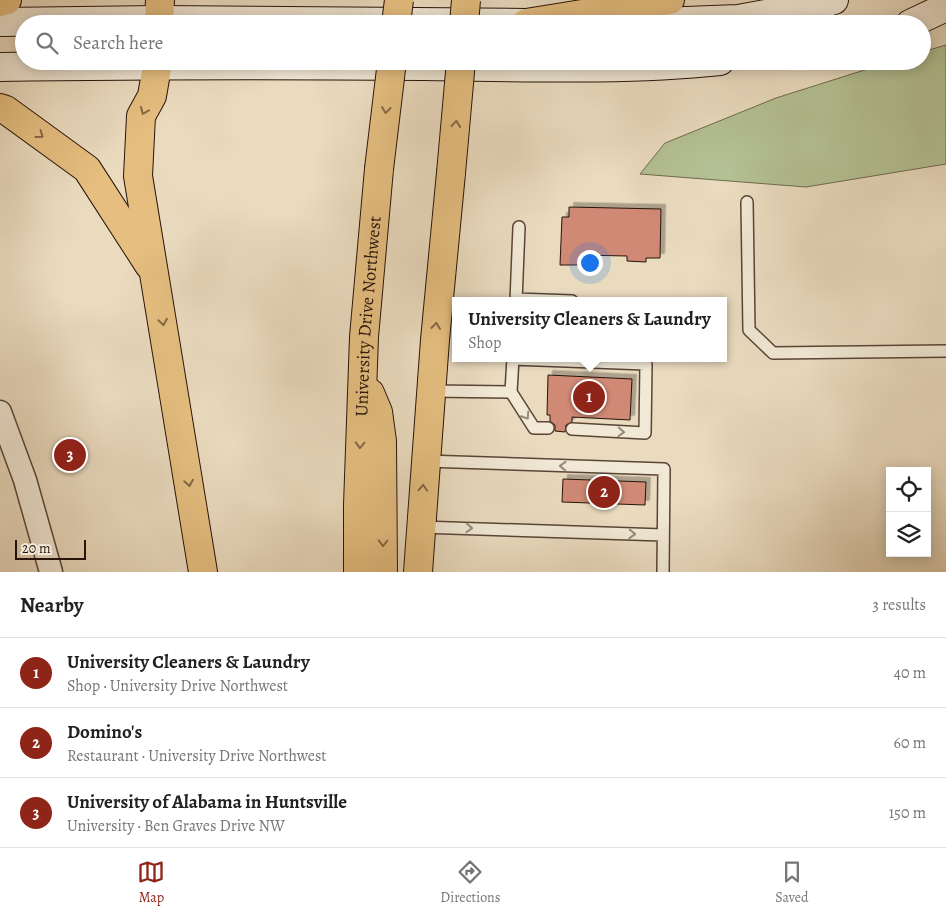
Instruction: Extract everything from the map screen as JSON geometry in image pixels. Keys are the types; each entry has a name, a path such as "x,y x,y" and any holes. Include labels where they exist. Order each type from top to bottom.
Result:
{"highway":[{"path":"0,2 8,0"},
{"path":"397,15 399,0"},
{"path":"465,15 466,0"},
{"path":"576,15 670,0"},
{"path":"157,70 152,96 141,116 138,176 203,572"},
{"name":"University Drive Northwest","path":"358,572 364,337 378,169 391,70"},
{"path":"418,572 431,390 460,70"},
{"path":"0,108 6,110 87,169 155,274"},
{"path":"362,376 378,412 382,441 383,572"}],"main road":[{"path":"760,15 834,0"},
{"path":"929,15 946,7"},
{"path":"139,15 200,15"},
{"path":"0,22 15,21"},
{"path":"0,66 15,66"}],"street":[{"path":"0,412 25,480 51,572"}],"lane":[{"path":"748,202 750,330 773,353 946,351"},
{"path":"516,297 519,227"},
{"path":"513,362 511,392 534,428 548,428"},
{"path":"572,429 645,433 646,364 593,362"},
{"path":"431,390 511,392"},
{"path":"425,462 664,469 663,572"},
{"path":"421,526 663,535"}],"green space":[{"path":"946,45 946,164 806,187 640,174 665,143 776,98 865,70 931,70 931,49"}],"building":[{"path":"569,207 661,209 660,258 646,258 646,262 627,261 627,256 580,255 580,265 560,265 562,217 569,217"},
{"path":"548,375 632,379 630,420 572,417 572,422 566,425 565,432 555,431 555,425 550,421 550,415 547,415"},
{"path":"563,479 646,482 645,505 562,502"}],"place":[{"name":"University Cleaners & Laundry","path":"589,397"},
{"name":"University of Alabama in Huntsville","path":"70,455"},
{"name":"Domino's","path":"604,492"}]}
